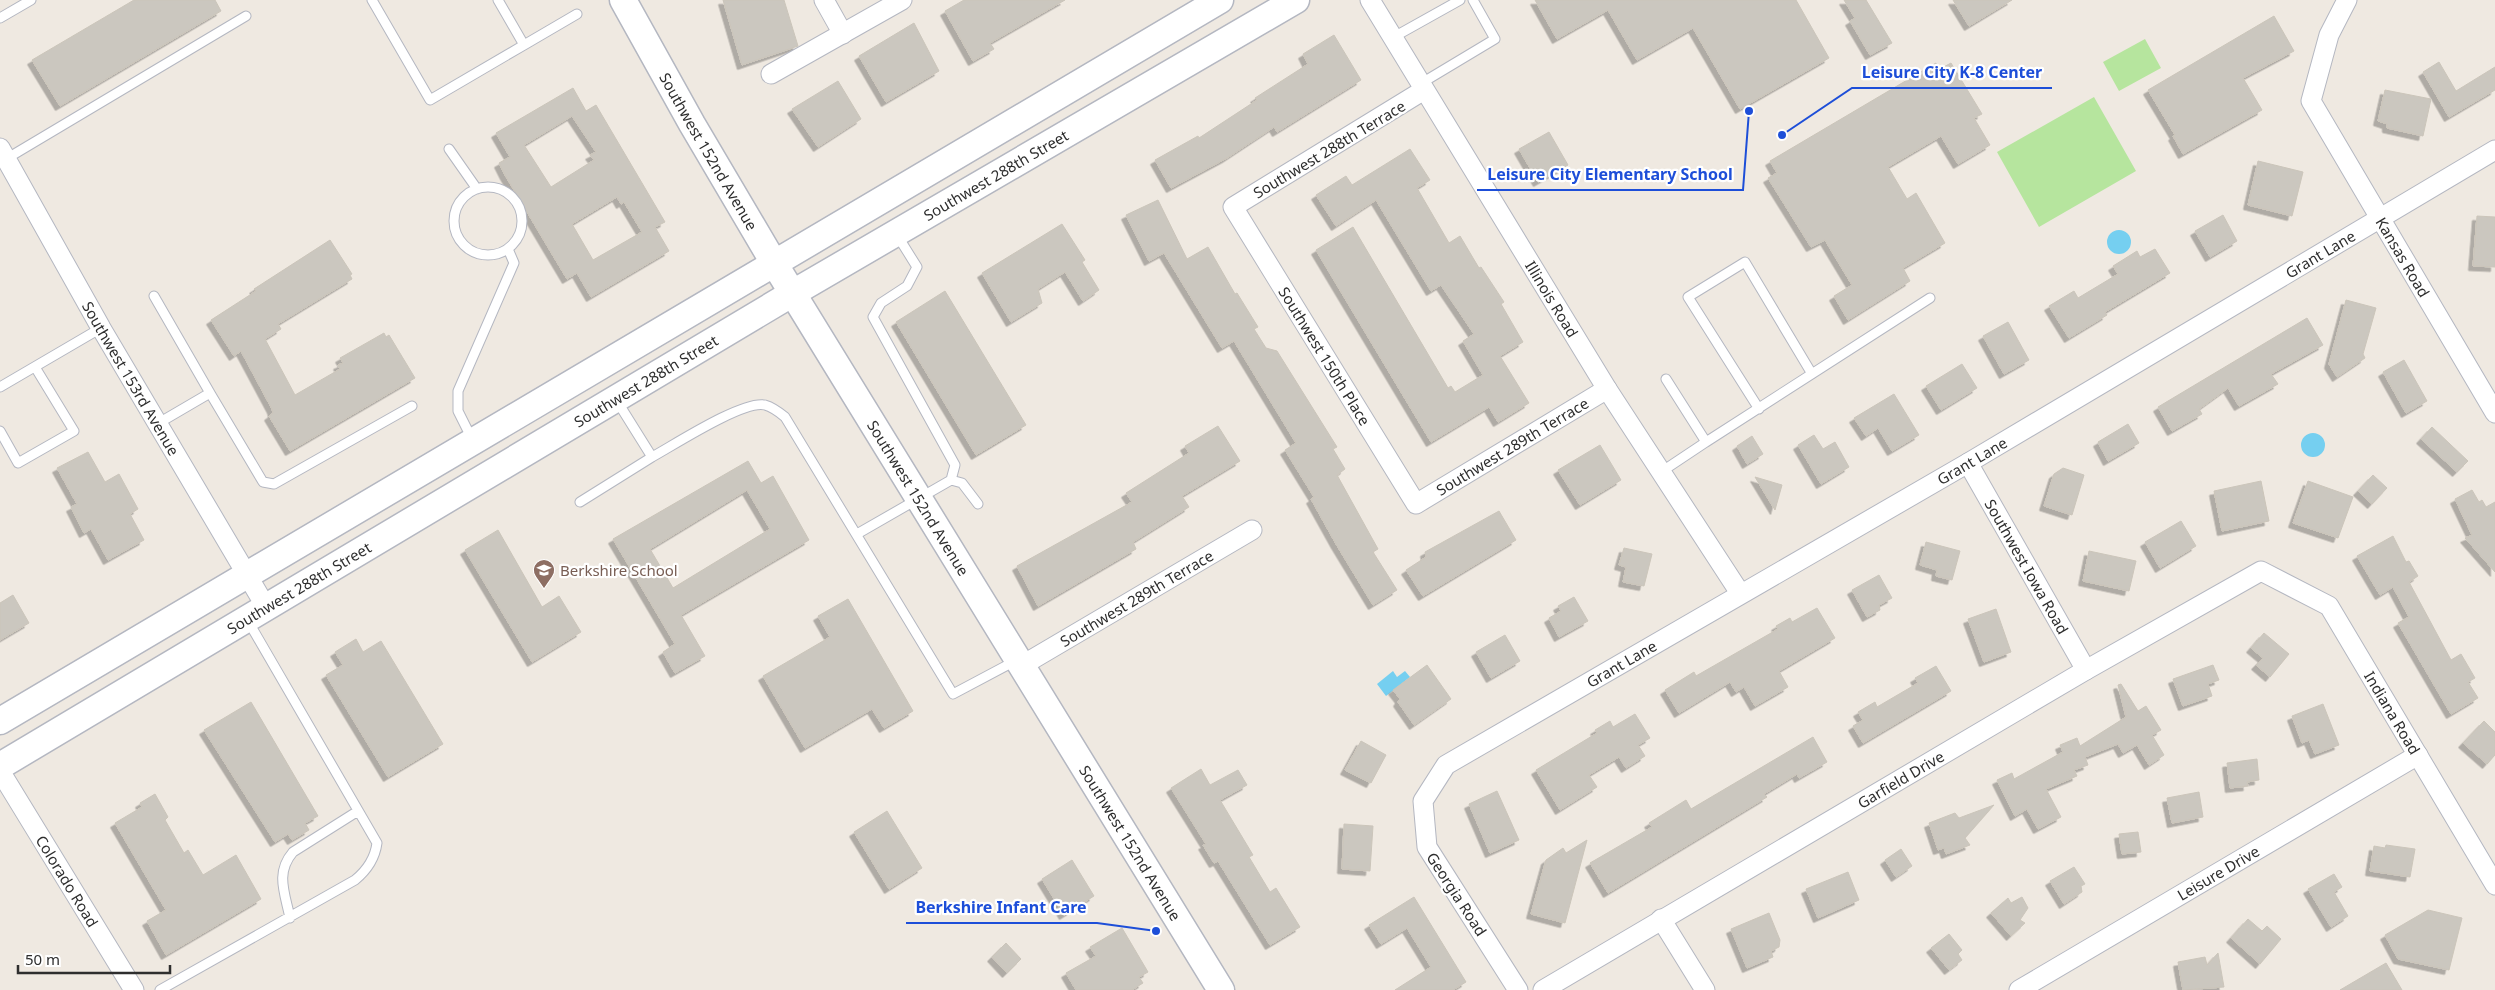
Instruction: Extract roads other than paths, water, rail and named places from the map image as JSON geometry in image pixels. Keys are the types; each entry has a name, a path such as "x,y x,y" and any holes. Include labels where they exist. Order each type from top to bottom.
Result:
{"main road":[{"name":"Southwest 152nd Avenue","path":"623,0 692,124 774,263 1221,990"},
{"path":"0,721 1220,0"},
{"name":"Southwest 288th Street","path":"0,766 615,398 1296,0"},
{"path":"473,441 491,473"}],"street":[{"path":"824,0 843,34"},
{"path":"770,74 902,0"},
{"name":"Illinois Road","path":"1370,0 1607,388 1740,593"},
{"name":"Kansas Road","path":"2347,0 2329,35 2311,101 2495,413"},
{"name":"Southwest 288th Terrace","path":"1233,207 1422,87"},
{"name":"Grant Lane","path":"1446,765 1740,593 1968,463 2495,150"},
{"name":"Southwest 153rd Avenue","path":"3,154 101,328 246,574 256,613"},
{"name":"Southwest 150th Place","path":"1233,207 1416,504"},
{"name":"Southwest 289th Terrace","path":"1416,504 1607,388"},
{"name":"Southwest Iowa Road","path":"1968,463 2086,670"},
{"name":"Southwest 289th Terrace","path":"1019,663 1252,530"},
{"name":"Garfield Drive","path":"1543,990 2086,670 2261,572"},
{"name":"Indiana Road","path":"2261,572 2328,606 2495,885"},
{"name":"Leisure Drive","path":"2019,990 2418,755"},
{"name":"Georgia Road","path":"1446,765 1423,801 1427,847 1518,990"},
{"name":"Colorado Road","path":"0,771 134,990"},
{"path":"1662,919 1705,990"}],"lane":[{"path":"0,18 31,0"},
{"path":"372,0 430,100 578,14"},
{"path":"498,0 524,45"},
{"path":"1392,38 1460,0"},
{"path":"1422,87 1495,40 1473,0"},
{"path":"3,154 246,16"},
{"path":"449,149 477,189"},
{"path":"496,188 513,197 519,205 522,224 520,234 508,249 500,254 480,254 463,245 458,237 454,218 456,209 468,193 477,189 496,188"},
{"path":"857,534 951,480 955,465 873,317 882,304 907,286 917,267 896,233"},
{"path":"473,441 458,411 458,391 514,264 508,249"},
{"path":"1758,408 1688,297 1745,262 1812,374"},
{"path":"154,296 263,482 274,484 412,406"},
{"path":"1661,472 1930,298"},
{"path":"0,387 101,328"},
{"path":"0,431 18,464 74,432 35,367"},
{"path":"1666,379 1706,442"},
{"path":"157,424 210,393"},
{"path":"615,398 652,457"},
{"path":"580,502 652,457 738,410 755,405 764,405 785,417 953,694 1019,663"},
{"path":"951,480 962,483 978,504"},
{"path":"160,990 290,918 364,872 376,852 377,843 358,811 256,613"},
{"path":"290,918 281,874 285,861 293,852 358,811"}],"water":[{"path":"2119,230 2128,233 2131,242 2128,251 2119,254 2110,251 2107,242 2110,233"},
{"path":"2313,433 2318,434 2324,440 2324,450 2318,456 2313,457 2308,456 2302,450 2301,445 2302,440 2308,434"},
{"path":"1393,671 1397,677 1405,671 1410,677 1386,696 1377,684"}],"place":[{"name":"Leisure City Elementary School","path":"1749,111"},
{"name":"Leisure City K-8 Center","path":"1782,135"},
{"name":"Berkshire School","path":"544,589"},
{"name":"Berkshire Infant Care","path":"1156,931"}]}
